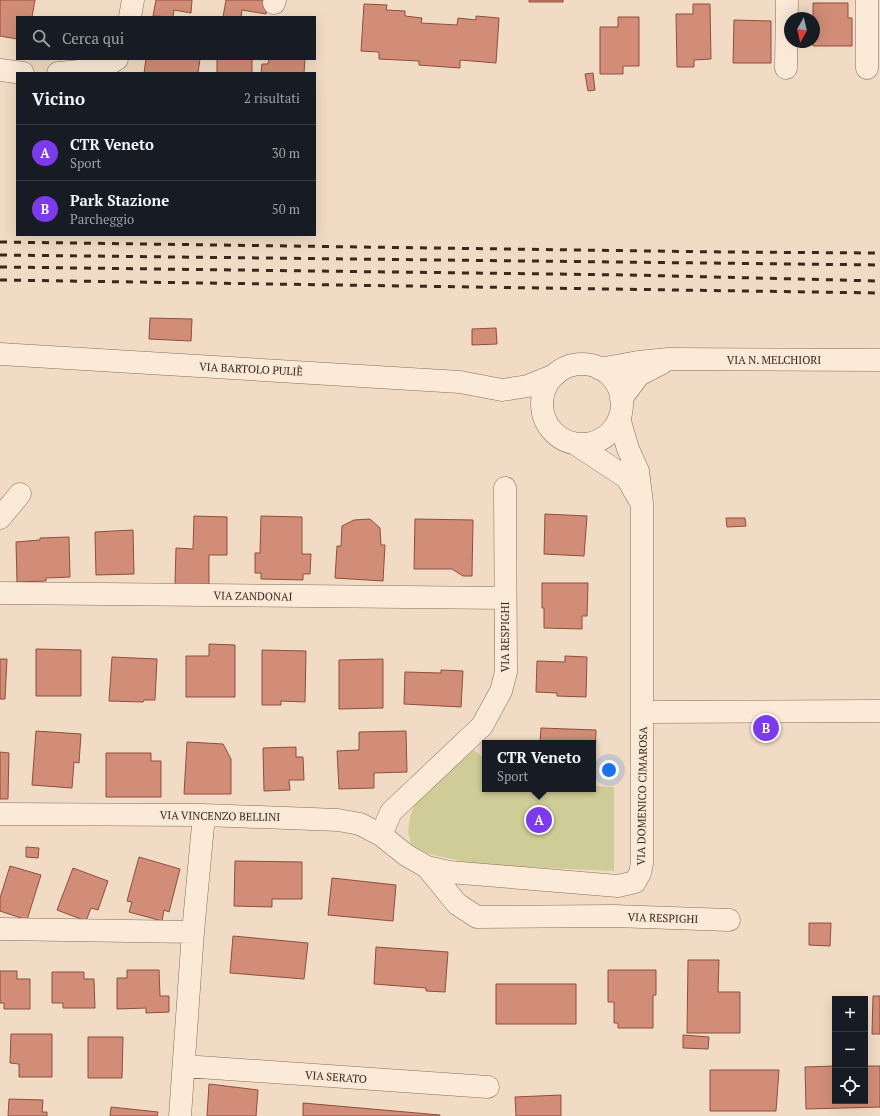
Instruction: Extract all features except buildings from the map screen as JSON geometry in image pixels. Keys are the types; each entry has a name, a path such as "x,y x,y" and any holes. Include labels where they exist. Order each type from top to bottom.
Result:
{"street":[{"path":"130,16 134,0"},
{"path":"786,68 787,0"},
{"path":"866,68 867,0"},
{"path":"72,72 86,71 103,67 116,60"},
{"path":"0,70 16,72"},
{"name":"VIA BARTOLO PULIÈ","path":"0,354 460,382 502,390 526,403 545,420"},
{"path":"643,712 642,503 638,471 628,449 620,408 619,389 614,381 600,369 581,364 563,369 555,375 548,382 542,401 542,411 545,420 557,435 574,443 585,444 596,441 606,436 614,428 620,408 639,375 669,359"},
{"name":"VIA N. MELCHIORI","path":"600,369 638,362 669,359 880,360"},
{"name":"VIA BARTOLO PULIÈ","path":"502,390 528,386 555,375"},
{"path":"574,443 627,478 642,503"},
{"name":"VIA RESPIGHI","path":"381,835 391,812 482,726 501,691 506,672 505,488"},
{"path":"0,518 20,494"},
{"name":"VIA ZANDONAI","path":"0,593 505,598"},
{"name":"VIA DOMENICO CIMAROSA","path":"427,867 449,872 618,886 635,882 640,873 642,863 643,712 880,711"},
{"name":"VIA VINCENZO BELLINI","path":"0,814 204,815 338,820 360,824 381,835 406,855 427,867"},
{"path":"180,1116 193,932 204,815"},
{"name":"VIA RESPIGHI","path":"427,867 457,904 477,917 614,916 729,920"},
{"path":"0,929 193,932"},
{"name":"VIA SERATO","path":"184,1066 488,1087"}],"shaded area":[{"path":"474,750 482,757 482,792 596,792 596,786 614,787 614,871 479,865 429,854 411,844 408,832 410,817 415,803 423,793"}],"railway":[{"path":"0,242 880,253"},
{"path":"0,255 880,265"},
{"path":"0,267 629,275 880,281"},
{"path":"0,280 880,293"}],"place":[{"name":"Park Stazione","path":"766,728"},
{"name":"CTR Veneto","path":"539,820"}]}
